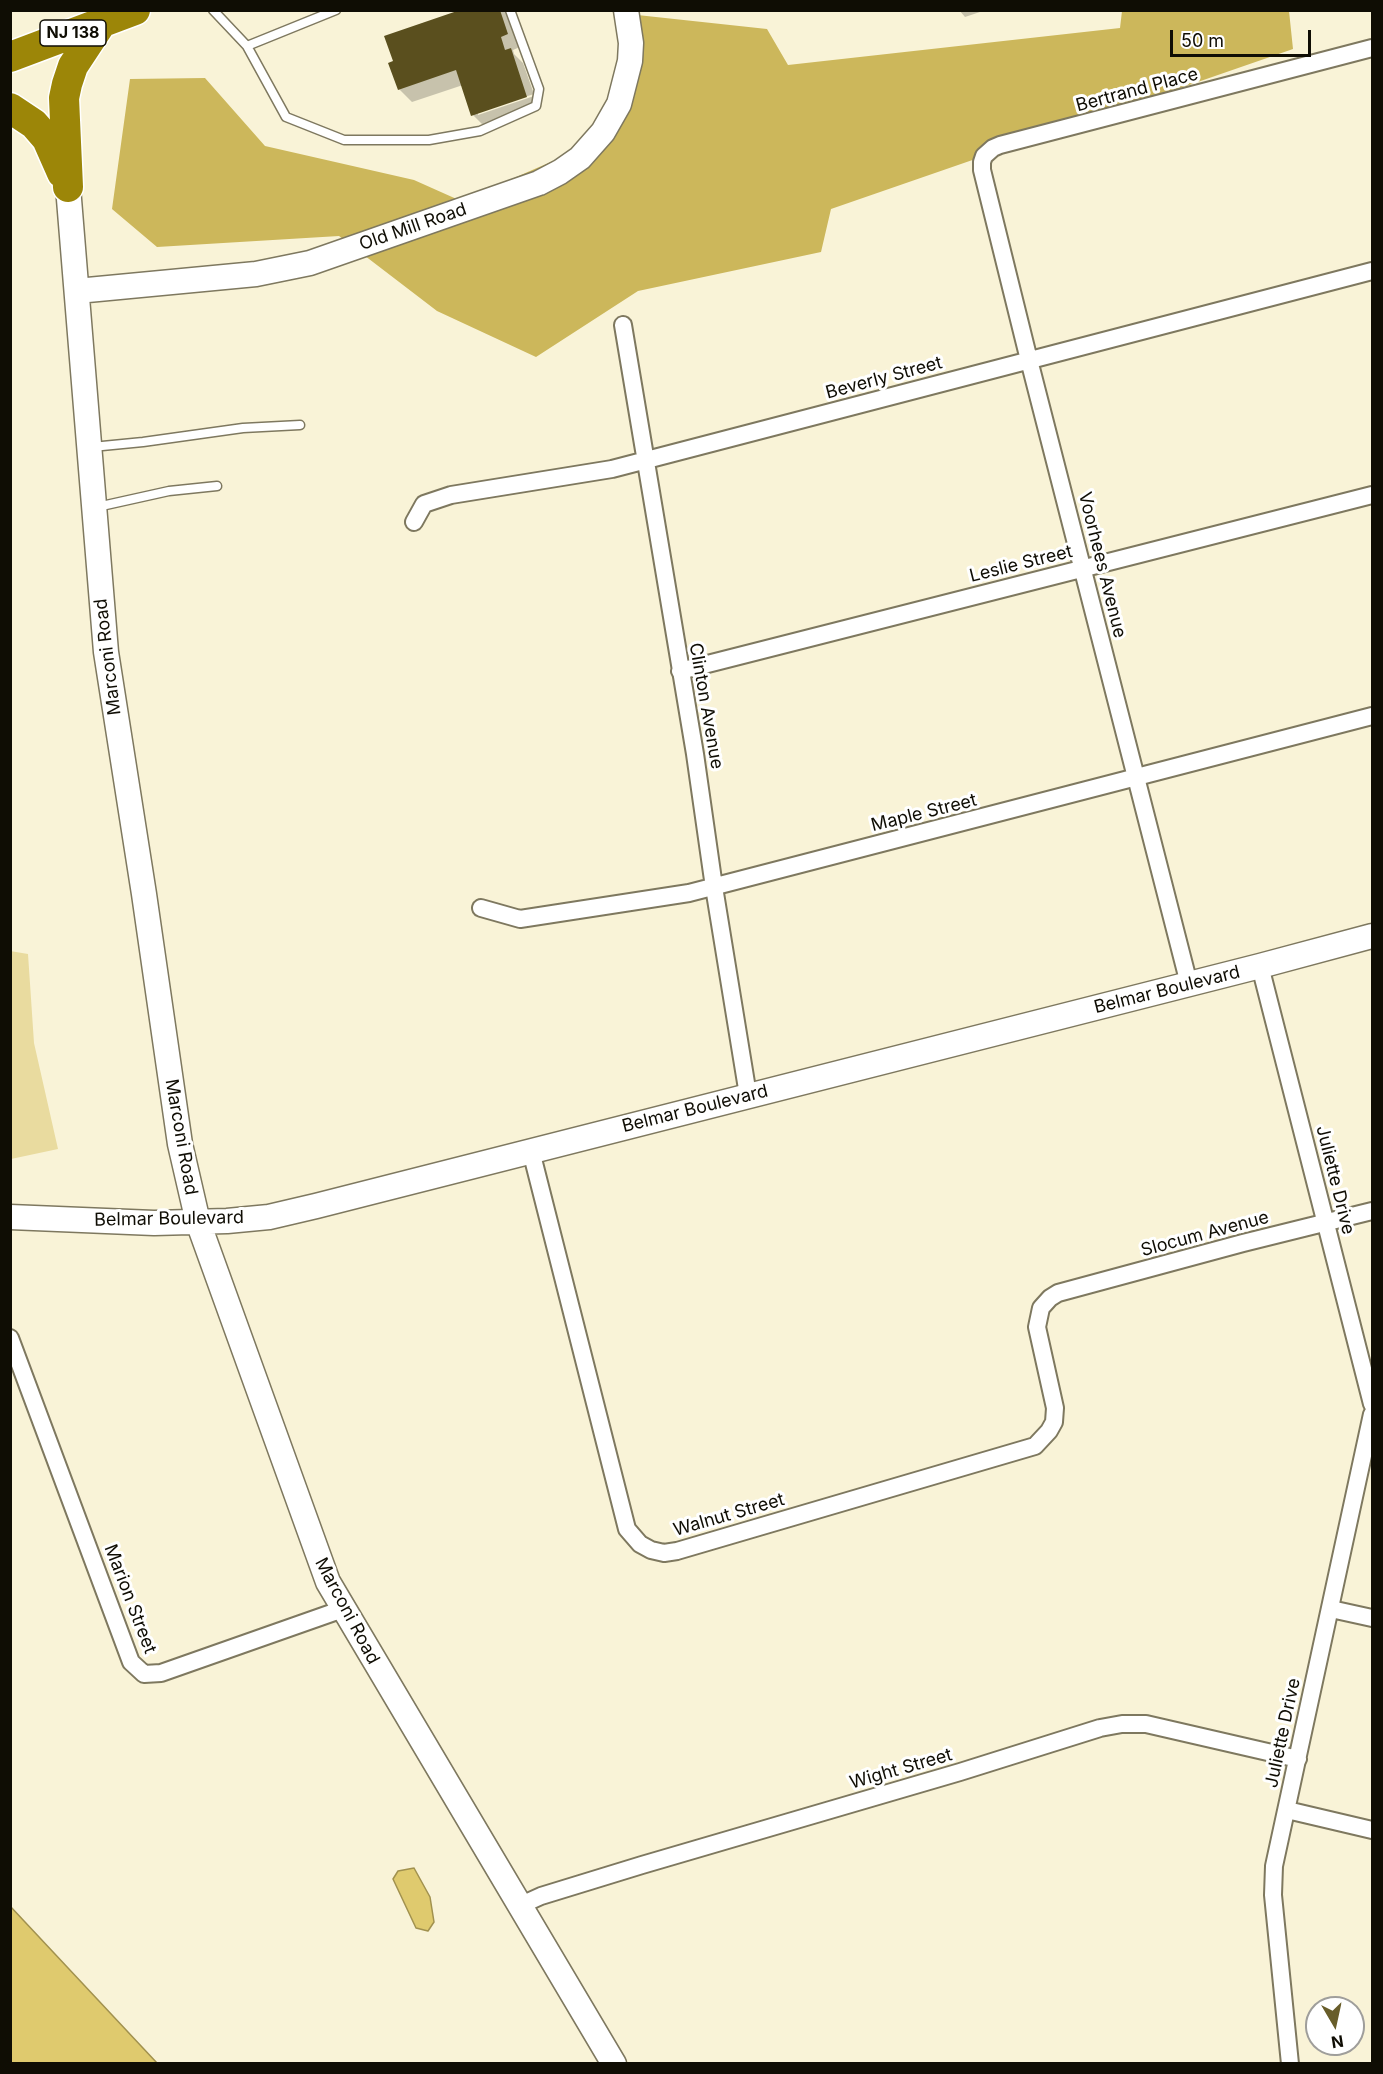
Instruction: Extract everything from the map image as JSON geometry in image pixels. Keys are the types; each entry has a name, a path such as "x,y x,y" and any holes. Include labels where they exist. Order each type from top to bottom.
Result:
{"highway":[{"name":"NJ 138","path":"10,57 135,10"},
{"path":"68,187 64,98 73,66 102,22"},
{"path":"10,108 34,124 47,139 68,187"}],"street":[{"name":"Old Mill Road","path":"77,291 256,274 310,263 517,191 550,177 580,158 603,132 619,104 630,61 629,24 626,10"},
{"name":"Bertrand Place","path":"984,156 1000,145 1372,48"},
{"name":"Voorhees Avenue","path":"984,156 982,170 1029,360 1189,984"},
{"name":"Marconi Road","path":"68,187 111,693 144,894 180,1144 198,1222 328,1582 614,2064"},
{"name":"Beverly Street","path":"414,522 424,504 452,495 612,469 645,461 1372,271"},
{"name":"Clinton Avenue","path":"623,325 748,1095"},
{"name":"Leslie Street","path":"680,671 1372,495"},
{"name":"Maple Street","path":"481,908 520,919 689,893 1372,716"},
{"name":"Belmar Boulevard","path":"10,1217 154,1223 268,1217 1372,936"},
{"name":"Juliette Drive","path":"1260,966 1372,1404"},
{"name":"Walnut Street","path":"531,1151 627,1529 640,1544 651,1550 677,1551 1035,1446 1054,1422 1055,1408 1037,1327 1041,1308 1050,1298"},
{"name":"Slocum Avenue","path":"1050,1298 1058,1293 1243,1243 1372,1211"},
{"name":"Marion Street","path":"10,1338 131,1662 144,1674 161,1673 343,1609"},
{"name":"Juliette Drive","path":"1290,2064 1272,1895 1274,1866 1372,1414"},
{"path":"1330,1609 1372,1618"},
{"name":"Wight Street","path":"519,1906 541,1896 642,1865 960,1772 1100,1728 1122,1724 1146,1724 1298,1760"},
{"path":"1287,1810 1372,1830"}],"lane":[{"path":"213,10 247,46 286,117 344,140 429,140 480,131 536,106 539,89 510,10"},
{"path":"247,46 336,10"},
{"path":"89,447 243,428 300,425"},
{"path":"94,508 169,491 217,486"}],"shaded area":[{"path":"1122,11 1289,11 1293,49 831,209 821,252 638,291 536,357 437,311 339,236 157,247 112,209 130,79 205,78 265,146 414,180 461,201 599,141 628,14 767,29 788,65 1120,28"},
{"path":"10,951 28,954 34,1043 58,1149 11,1159"},
{"path":"414,1868 430,1897 434,1922 428,1931 416,1928 393,1879 398,1871"},
{"path":"10,1906 142,2047 157,2063 11,2063"}],"building":[{"path":"460,10 500,10 508,34 501,37 505,50 511,48 527,97 471,116 456,70 398,90 388,63 393,61 384,36"}]}
